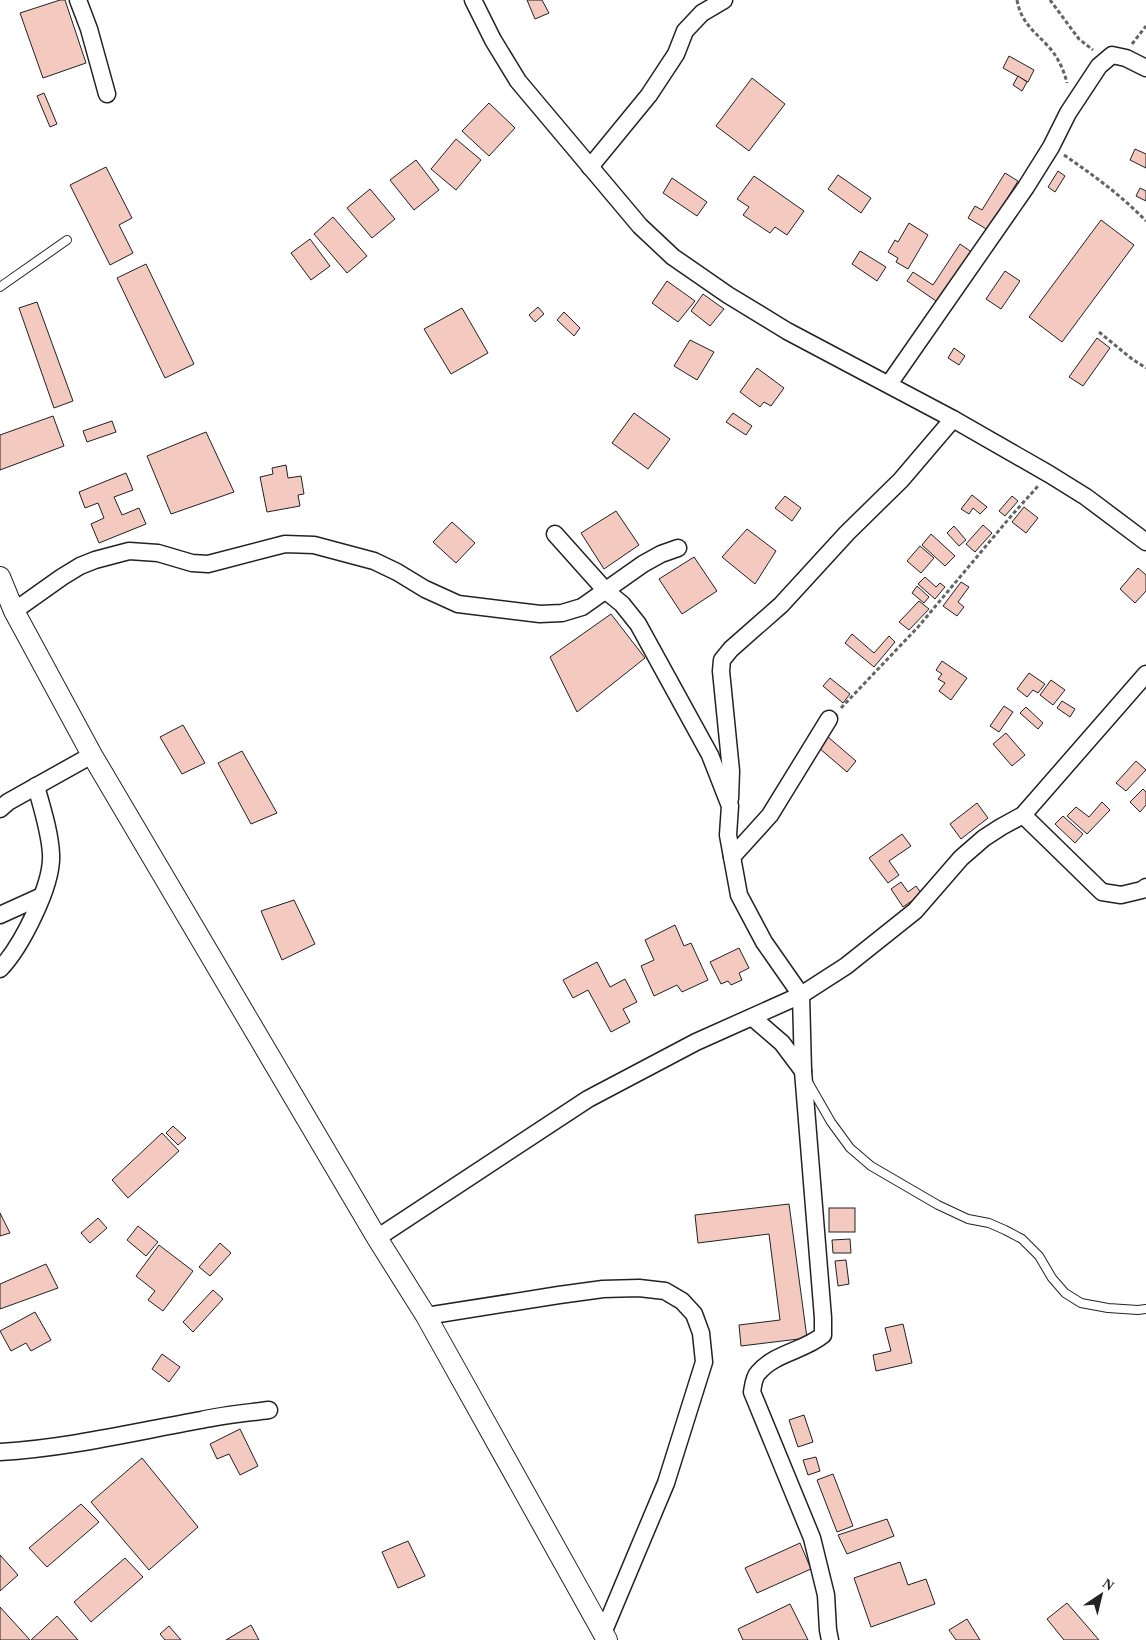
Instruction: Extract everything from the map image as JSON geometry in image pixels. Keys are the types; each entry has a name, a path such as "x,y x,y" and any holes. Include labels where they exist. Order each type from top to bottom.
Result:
{"street":[{"path":"78,0 89,29 106,94"},
{"path":"473,0 493,40 514,74 640,226 673,257 728,295 787,331 954,419 1049,474 1086,497 1146,542"},
{"path":"590,167 649,95 676,54 685,32 702,14 724,0"},
{"path":"889,384 1026,187 1051,146 1068,113 1099,66 1112,55 1117,55 1146,68"},
{"path":"830,1640 826,1595 812,1538 752,1392 756,1374 770,1362 815,1342 823,1335 822,1308 803,1071 801,995 764,942 739,895 728,835 731,771 721,671 722,660 731,649 781,605 847,533 901,480 954,419"},
{"path":"555,534 606,591 622,604 638,624 710,755 730,806"},
{"path":"14,611 80,566 94,560 129,551 158,553 192,563 208,564 285,544 314,545 374,561 425,589 458,604 540,614 562,613 582,607 643,564 661,554 678,548"},
{"path":"0,578 14,611 92,755 377,1238 426,1316 605,1636"},
{"path":"377,1238 588,1098 696,1042 801,995 846,966 915,911 961,858 984,838 1023,815 1146,674"},
{"path":"732,857 770,815 829,719"},
{"path":"0,809 8,802 92,755"},
{"path":"0,969 11,957 48,881 51,855 36,786"},
{"path":"1023,815 1102,892 1121,895 1142,890 1146,887"},
{"path":"0,915 42,896"},
{"path":"753,1018 782,1043 803,1071"},
{"path":"426,1316 603,1289 639,1288 665,1291 682,1301 694,1314 701,1333 704,1362 666,1483 605,1636"},
{"path":"0,1452 28,1451 78,1444 203,1419 269,1410"}],"lane":[{"path":"0,287 67,240"},
{"path":"803,1071 831,1122 850,1148 872,1166 938,1206 968,1219 988,1223 1022,1239 1039,1256 1052,1278 1065,1293 1082,1303 1108,1308 1146,1309"}],"path":[{"path":"1017,0 1019,12 1028,26 1058,59 1066,77 1069,91 1068,113"},
{"path":"1050,0 1080,39 1106,59"},
{"path":"1051,146 1099,179 1128,202 1146,221"},
{"path":"1099,332 1132,360 1146,368"},
{"path":"829,719 918,627 1049,474"}],"building":[{"path":"65,0 86,63 43,78 20,13"},
{"path":"527,0 542,0 549,13 535,19"},
{"path":"1009,56 1034,70 1028,82 1003,68"},
{"path":"1018,76 1027,82 1022,91 1013,85"},
{"path":"752,78 785,104 749,151 716,126"},
{"path":"44,93 57,124 50,127 37,96"},
{"path":"489,103 515,128 489,156 462,131"},
{"path":"456,139 481,160 456,190 431,169"},
{"path":"1135,149 1146,154 1146,168 1130,160"},
{"path":"416,160 439,190 414,210 390,180"},
{"path":"106,167 132,218 119,225 133,253 110,265 70,185"},
{"path":"1058,171 1065,176 1055,192 1048,187"},
{"path":"1005,173 1018,181 988,230 968,218 975,206 982,210"},
{"path":"838,175 871,198 861,213 828,189"},
{"path":"754,176 804,211 787,235 775,227 770,233 743,215 749,207 737,199"},
{"path":"672,178 707,202 697,216 663,193"},
{"path":"1140,188 1146,191 1146,201 1136,196"},
{"path":"370,189 395,219 372,238 347,208"},
{"path":"333,217 367,256 347,273 314,234"},
{"path":"1101,220 1134,245 1062,342 1029,317"},
{"path":"909,223 928,235 908,269 896,262 898,258 888,252 895,240 898,242"},
{"path":"310,239 330,266 311,280 291,253"},
{"path":"960,244 973,253 939,303 907,281 913,272 933,285"},
{"path":"860,251 886,267 877,281 852,264"},
{"path":"146,264 194,364 165,378 117,278"},
{"path":"1005,271 1020,281 1001,309 986,299"},
{"path":"667,281 695,301 678,322 652,303"},
{"path":"703,294 724,309 710,326 691,311"},
{"path":"37,302 73,401 54,408 19,308"},
{"path":"538,307 544,314 535,322 529,315"},
{"path":"462,308 488,353 451,374 424,329"},
{"path":"564,312 580,328 574,336 557,320"},
{"path":"1097,338 1110,348 1083,386 1069,377"},
{"path":"690,340 714,352 697,380 674,366"},
{"path":"954,348 965,356 959,365 948,358"},
{"path":"757,368 784,388 771,406 764,402 760,407 740,392"},
{"path":"634,413 670,439 648,469 612,443"},
{"path":"733,413 752,426 746,435 726,422"},
{"path":"53,416 64,446 0,470 0,435"},
{"path":"112,421 116,432 87,442 83,431"},
{"path":"206,432 234,492 171,514 147,456"},
{"path":"286,465 288,478 301,476 304,494 298,495 300,506 267,512 260,477 273,474 272,468"},
{"path":"126,473 133,490 114,497 122,515 139,508 146,524 99,543 91,524 104,518 98,503 85,508 79,492"},
{"path":"972,495 987,507 980,514 973,508 969,514 961,509"},
{"path":"785,496 801,508 792,521 775,508"},
{"path":"1012,496 1018,501 1005,516 999,511"},
{"path":"1024,507 1038,518 1026,533 1012,522"},
{"path":"616,511 639,545 604,569 581,533"},
{"path":"452,522 475,543 456,563 433,542"},
{"path":"983,525 992,533 975,552 966,544"},
{"path":"954,526 966,540 959,546 947,533"},
{"path":"747,529 776,551 755,584 722,557"},
{"path":"931,534 955,556 945,566 922,545"},
{"path":"920,546 934,558 921,573 907,561"},
{"path":"694,557 717,591 682,614 659,579"},
{"path":"1138,568 1146,575 1146,591 1135,603 1120,589"},
{"path":"925,577 936,587 940,583 945,587 935,599 918,584"},
{"path":"961,582 969,587 958,602 964,607 957,616 943,606"},
{"path":"917,586 929,597 924,603 912,593"},
{"path":"919,601 929,609 909,630 899,622"},
{"path":"611,614 645,658 577,712 550,657"},
{"path":"852,634 874,653 889,636 895,642 874,667 845,643"},
{"path":"942,661 967,678 951,700 939,691 945,683 938,679 942,674 936,670"},
{"path":"1029,673 1045,684 1038,693 1033,690 1027,697 1017,689"},
{"path":"830,678 850,694 843,703 823,686"},
{"path":"1051,680 1065,690 1053,705 1040,695"},
{"path":"1062,701 1075,709 1070,717 1057,708"},
{"path":"1004,706 1013,712 999,732 990,726"},
{"path":"1026,707 1043,723 1038,729 1020,713"},
{"path":"183,725 205,763 182,774 160,737"},
{"path":"1006,733 1025,755 1012,766 993,744"},
{"path":"828,737 856,761 847,772 819,748"},
{"path":"242,751 277,813 251,824 218,763"},
{"path":"1136,761 1146,770 1126,791 1116,783"},
{"path":"1143,789 1146,792 1146,805 1140,812 1130,802"},
{"path":"1102,802 1110,810 1087,834 1067,816 1076,807 1089,817"},
{"path":"977,803 988,818 961,839 950,824"},
{"path":"1063,816 1083,834 1075,843 1055,824"},
{"path":"902,834 911,846 889,861 899,875 888,883 869,858"},
{"path":"901,882 908,892 916,886 922,894 903,907 891,889"},
{"path":"294,900 315,944 282,960 261,911"},
{"path":"675,925 684,946 691,943 708,980 682,992 677,985 654,996 641,966 654,960 645,940"},
{"path":"739,948 749,968 739,973 742,980 731,985 728,981 721,984 710,962"},
{"path":"597,962 610,987 625,979 637,1002 623,1009 630,1022 611,1032 588,990 573,998 563,980"},
{"path":"173,1126 186,1138 178,1145 166,1133"},
{"path":"162,1133 179,1151 128,1198 112,1180"},
{"path":"789,1204 807,1338 741,1346 739,1325 780,1320 769,1234 698,1243 695,1215"},
{"path":"829,1208 855,1208 855,1232 829,1232"},
{"path":"0,1213 10,1233 0,1236"},
{"path":"98,1218 107,1228 90,1243 81,1233"},
{"path":"138,1226 158,1242 146,1256 127,1240"},
{"path":"850,1239 851,1253 833,1253 832,1240"},
{"path":"220,1243 231,1253 210,1276 199,1267"},
{"path":"159,1245 193,1271 163,1311 148,1300 155,1291 136,1276"},
{"path":"846,1260 849,1284 838,1286 835,1261"},
{"path":"46,1264 58,1288 0,1309 0,1284"},
{"path":"213,1290 223,1299 193,1332 183,1322"},
{"path":"35,1312 51,1340 31,1351 26,1343 11,1351 0,1331"},
{"path":"903,1324 912,1363 876,1371 873,1355 891,1351 885,1328"},
{"path":"162,1354 180,1367 169,1382 152,1369"},
{"path":"804,1415 813,1442 798,1447 789,1420"},
{"path":"240,1429 258,1466 240,1475 229,1454 217,1459 210,1444"},
{"path":"816,1457 820,1471 808,1475 803,1460"},
{"path":"142,1458 198,1527 149,1570 91,1502"},
{"path":"833,1474 853,1526 837,1532 817,1480"},
{"path":"81,1504 99,1522 47,1567 29,1548"},
{"path":"887,1519 894,1536 847,1554 838,1535"},
{"path":"408,1541 425,1576 398,1588 382,1552"},
{"path":"800,1543 811,1569 757,1593 745,1568"},
{"path":"0,1555 18,1575 0,1591"},
{"path":"125,1558 143,1577 91,1622 74,1602"},
{"path":"900,1562 908,1585 926,1579 935,1604 871,1627 854,1578"},
{"path":"1067,1603 1099,1640 1064,1640 1047,1619"},
{"path":"790,1604 808,1640 743,1640 738,1629"},
{"path":"0,1607 30,1640 0,1640"},
{"path":"57,1616 78,1640 31,1640"},
{"path":"967,1619 980,1640 956,1640 949,1630"},
{"path":"251,1625 259,1640 226,1640"},
{"path":"169,1626 181,1640 165,1640 160,1634"}]}
